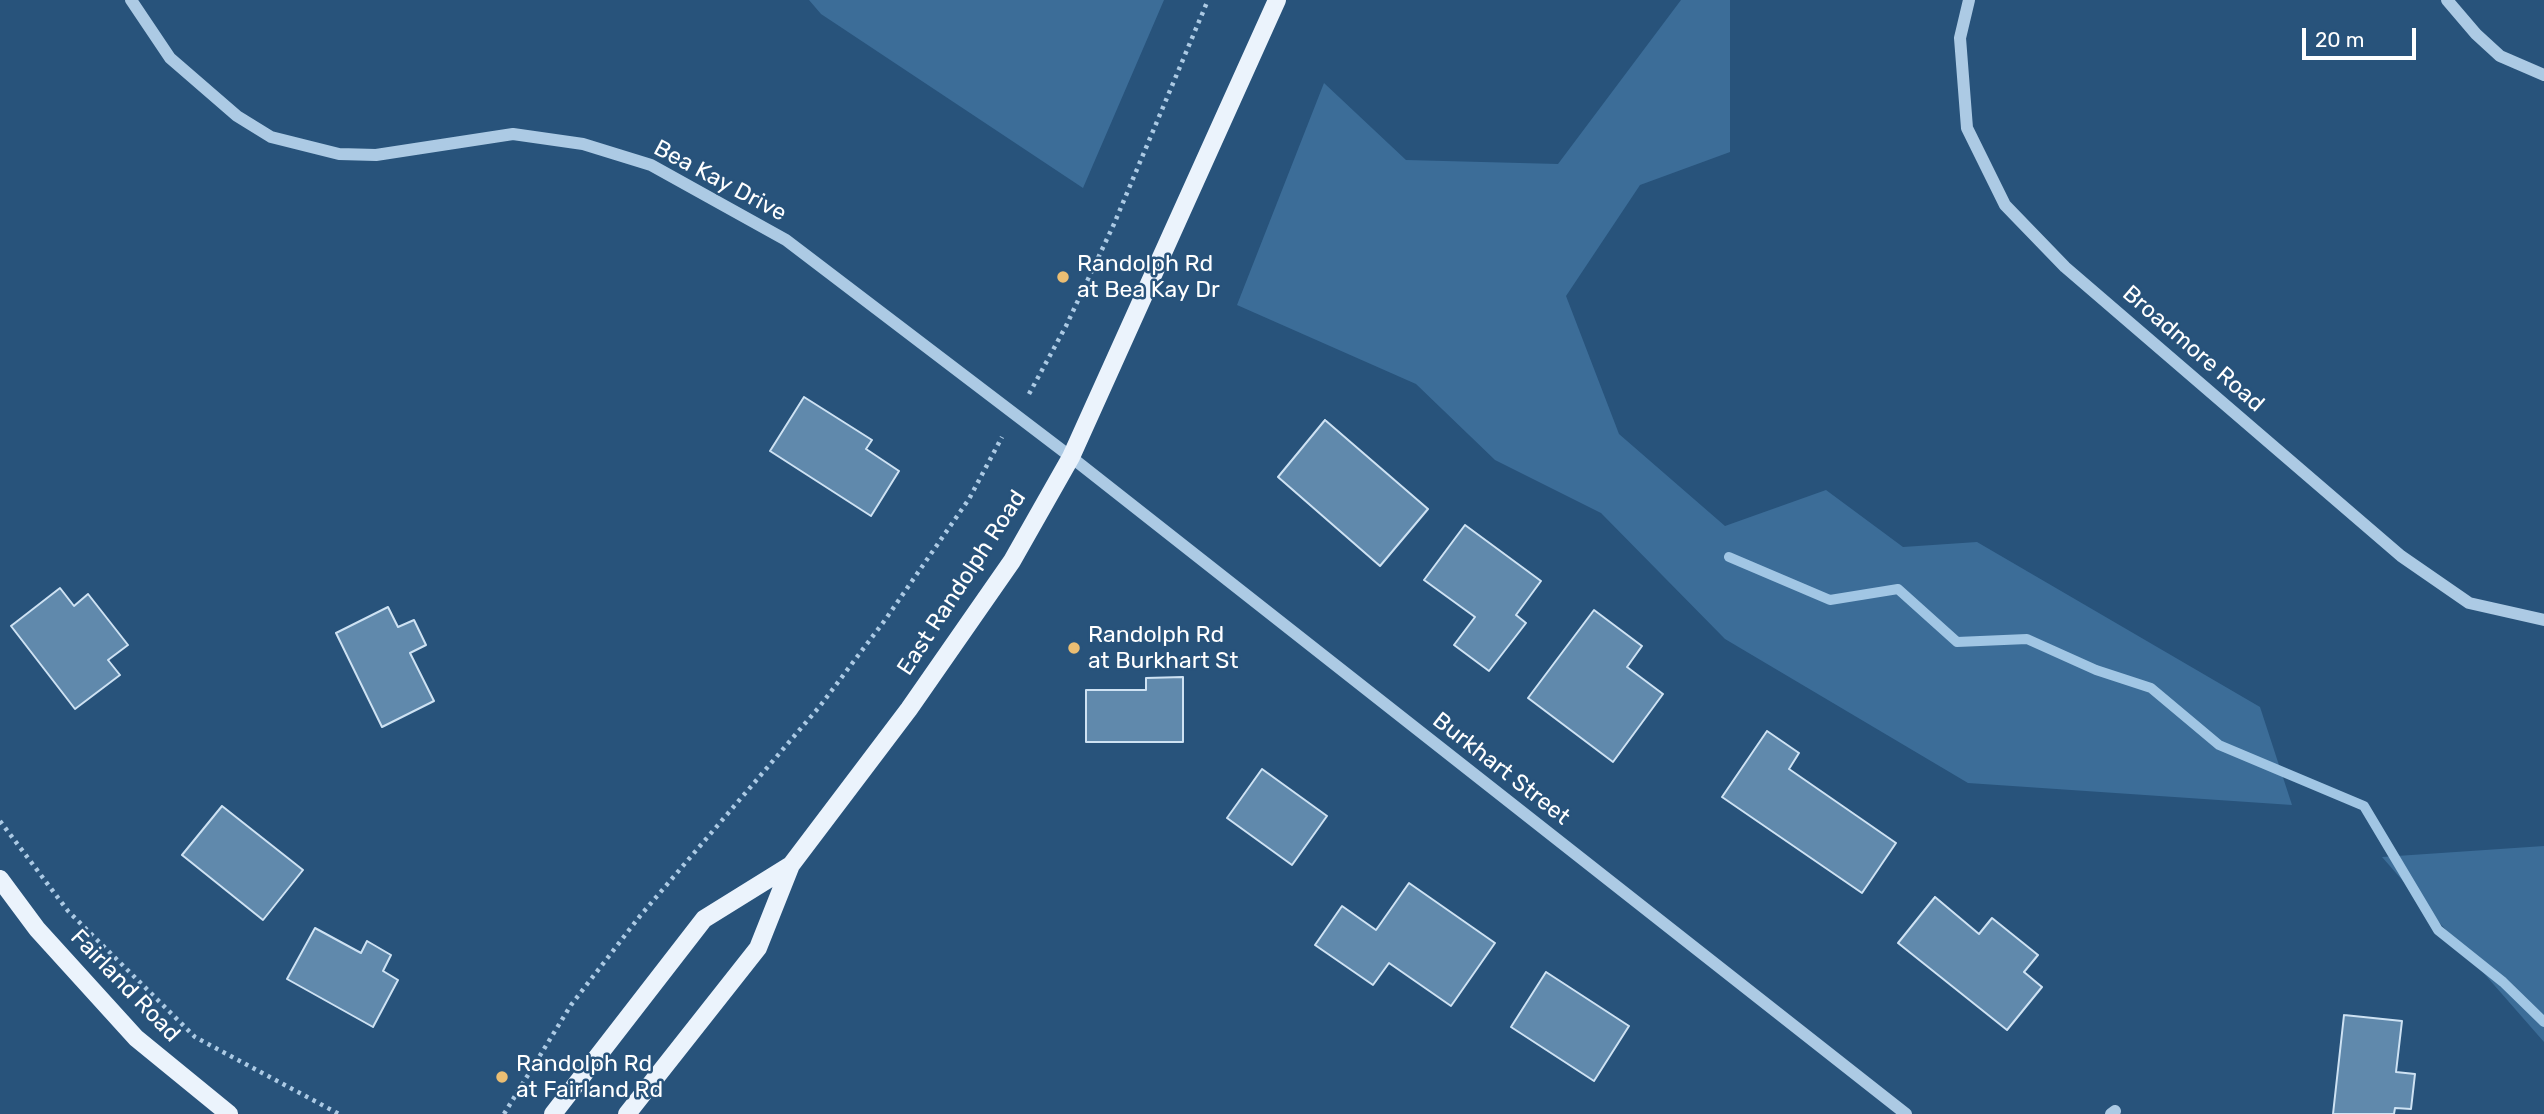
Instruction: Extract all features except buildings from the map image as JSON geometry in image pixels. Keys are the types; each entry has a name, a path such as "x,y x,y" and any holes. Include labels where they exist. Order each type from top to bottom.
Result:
{"main road":[{"name":"East Randolph Road","path":"627,1114 758,948 790,865 909,709 1012,561 1071,457 1277,0"},
{"name":"East Randolph Road","path":"553,1114 704,919 790,865"},
{"name":"Fairland Road","path":"0,878 37,929 136,1038 229,1114"}],"street":[{"name":"Bea Kay Drive","path":"131,0 170,58 237,116 271,137 339,154 376,155 513,134 583,144 651,165 786,240 1071,457"},
{"name":"Broadmore Road","path":"1969,0 1960,38 1966,128 2005,205 2065,267 2400,555 2469,603 2544,620"},
{"path":"2447,0 2500,56 2544,75"},
{"name":"Burkhart Street","path":"1071,457 1906,1114"}],"path":[{"path":"505,1114 571,1005 624,935 820,706 892,610 969,499 1066,326 1114,224 1208,0"},
{"path":"0,821 68,911 195,1037 339,1114"}],"shaded area":[{"path":"809,0 1164,0 1083,188 821,14"},
{"path":"1681,0 1730,0 1730,152 1640,185 1566,296 1619,434 1725,526 1826,490 1903,547 1977,542 2260,707 2292,805 1968,783 1725,639 1601,513 1495,460 1416,384 1237,305 1324,83 1406,160 1558,164"},
{"path":"2544,846 2544,1042 2382,857"}],"waterway":[{"path":"1729,557 1830,600 1898,589 1957,642 2027,639 2096,670 2151,688 2219,745 2364,806 2438,930 2503,982 2544,1022"}],"place":[{"name":"Randolph Rd at Bea Kay Dr","path":"1063,277"},
{"name":"Randolph Rd at Burkhart St","path":"1074,648"},
{"name":"Randolph Rd at Fairland Rd","path":"502,1077"}]}
